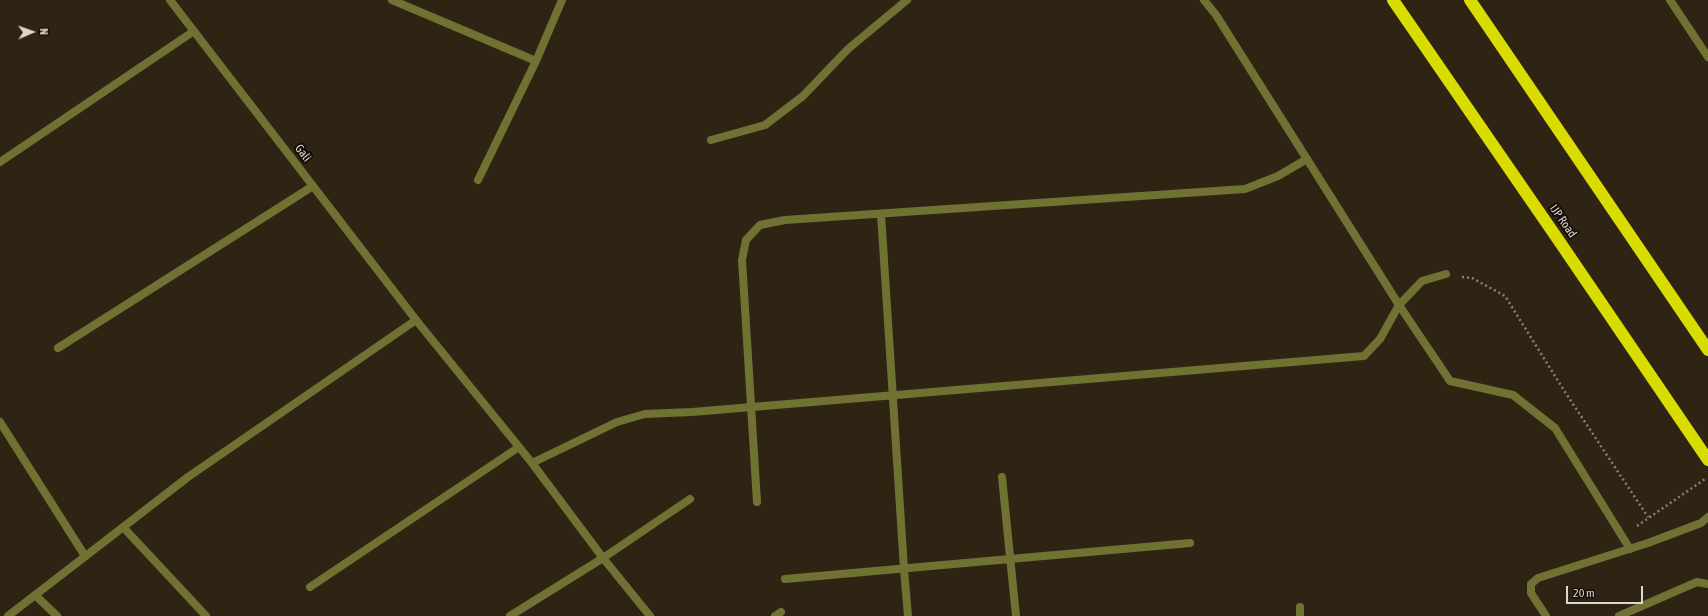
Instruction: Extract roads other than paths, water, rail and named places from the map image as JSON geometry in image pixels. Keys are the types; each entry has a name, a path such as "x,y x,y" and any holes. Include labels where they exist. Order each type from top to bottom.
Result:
{"highway":[{"name":"IJP Road","path":"1393,0 1708,460"},
{"path":"1470,0 1702,333 1708,350"}],"street":[{"name":"Gali","path":"170,0 416,320 532,463 603,558 650,616"},
{"path":"392,0 536,61"},
{"path":"478,180 536,61 562,0"},
{"path":"711,140 765,125 803,96 848,49 907,0"},
{"path":"1204,0 1216,15 1399,305 1450,381 1513,395 1555,428 1630,549"},
{"path":"1670,0 1708,57"},
{"path":"0,162 194,31"},
{"path":"757,502 742,260 746,240 760,225 784,220 1245,190 1278,176 1307,159"},
{"path":"58,348 313,186"},
{"path":"881,214 908,616"},
{"path":"532,463 616,422 645,414 752,407 1364,356 1380,339 1399,305 1422,281 1446,274"},
{"path":"8,616 188,477 416,320"},
{"path":"0,422 85,556"},
{"path":"310,587 519,448"},
{"path":"1002,477 1016,616"},
{"path":"510,616 603,558 690,500"},
{"path":"1546,616 1531,593 1532,584 1538,578 1630,549 1701,522 1708,517"},
{"path":"123,527 206,616"},
{"path":"785,579 1190,543"},
{"path":"1619,616 1697,582 1708,584"},
{"path":"35,595 57,616"}]}
